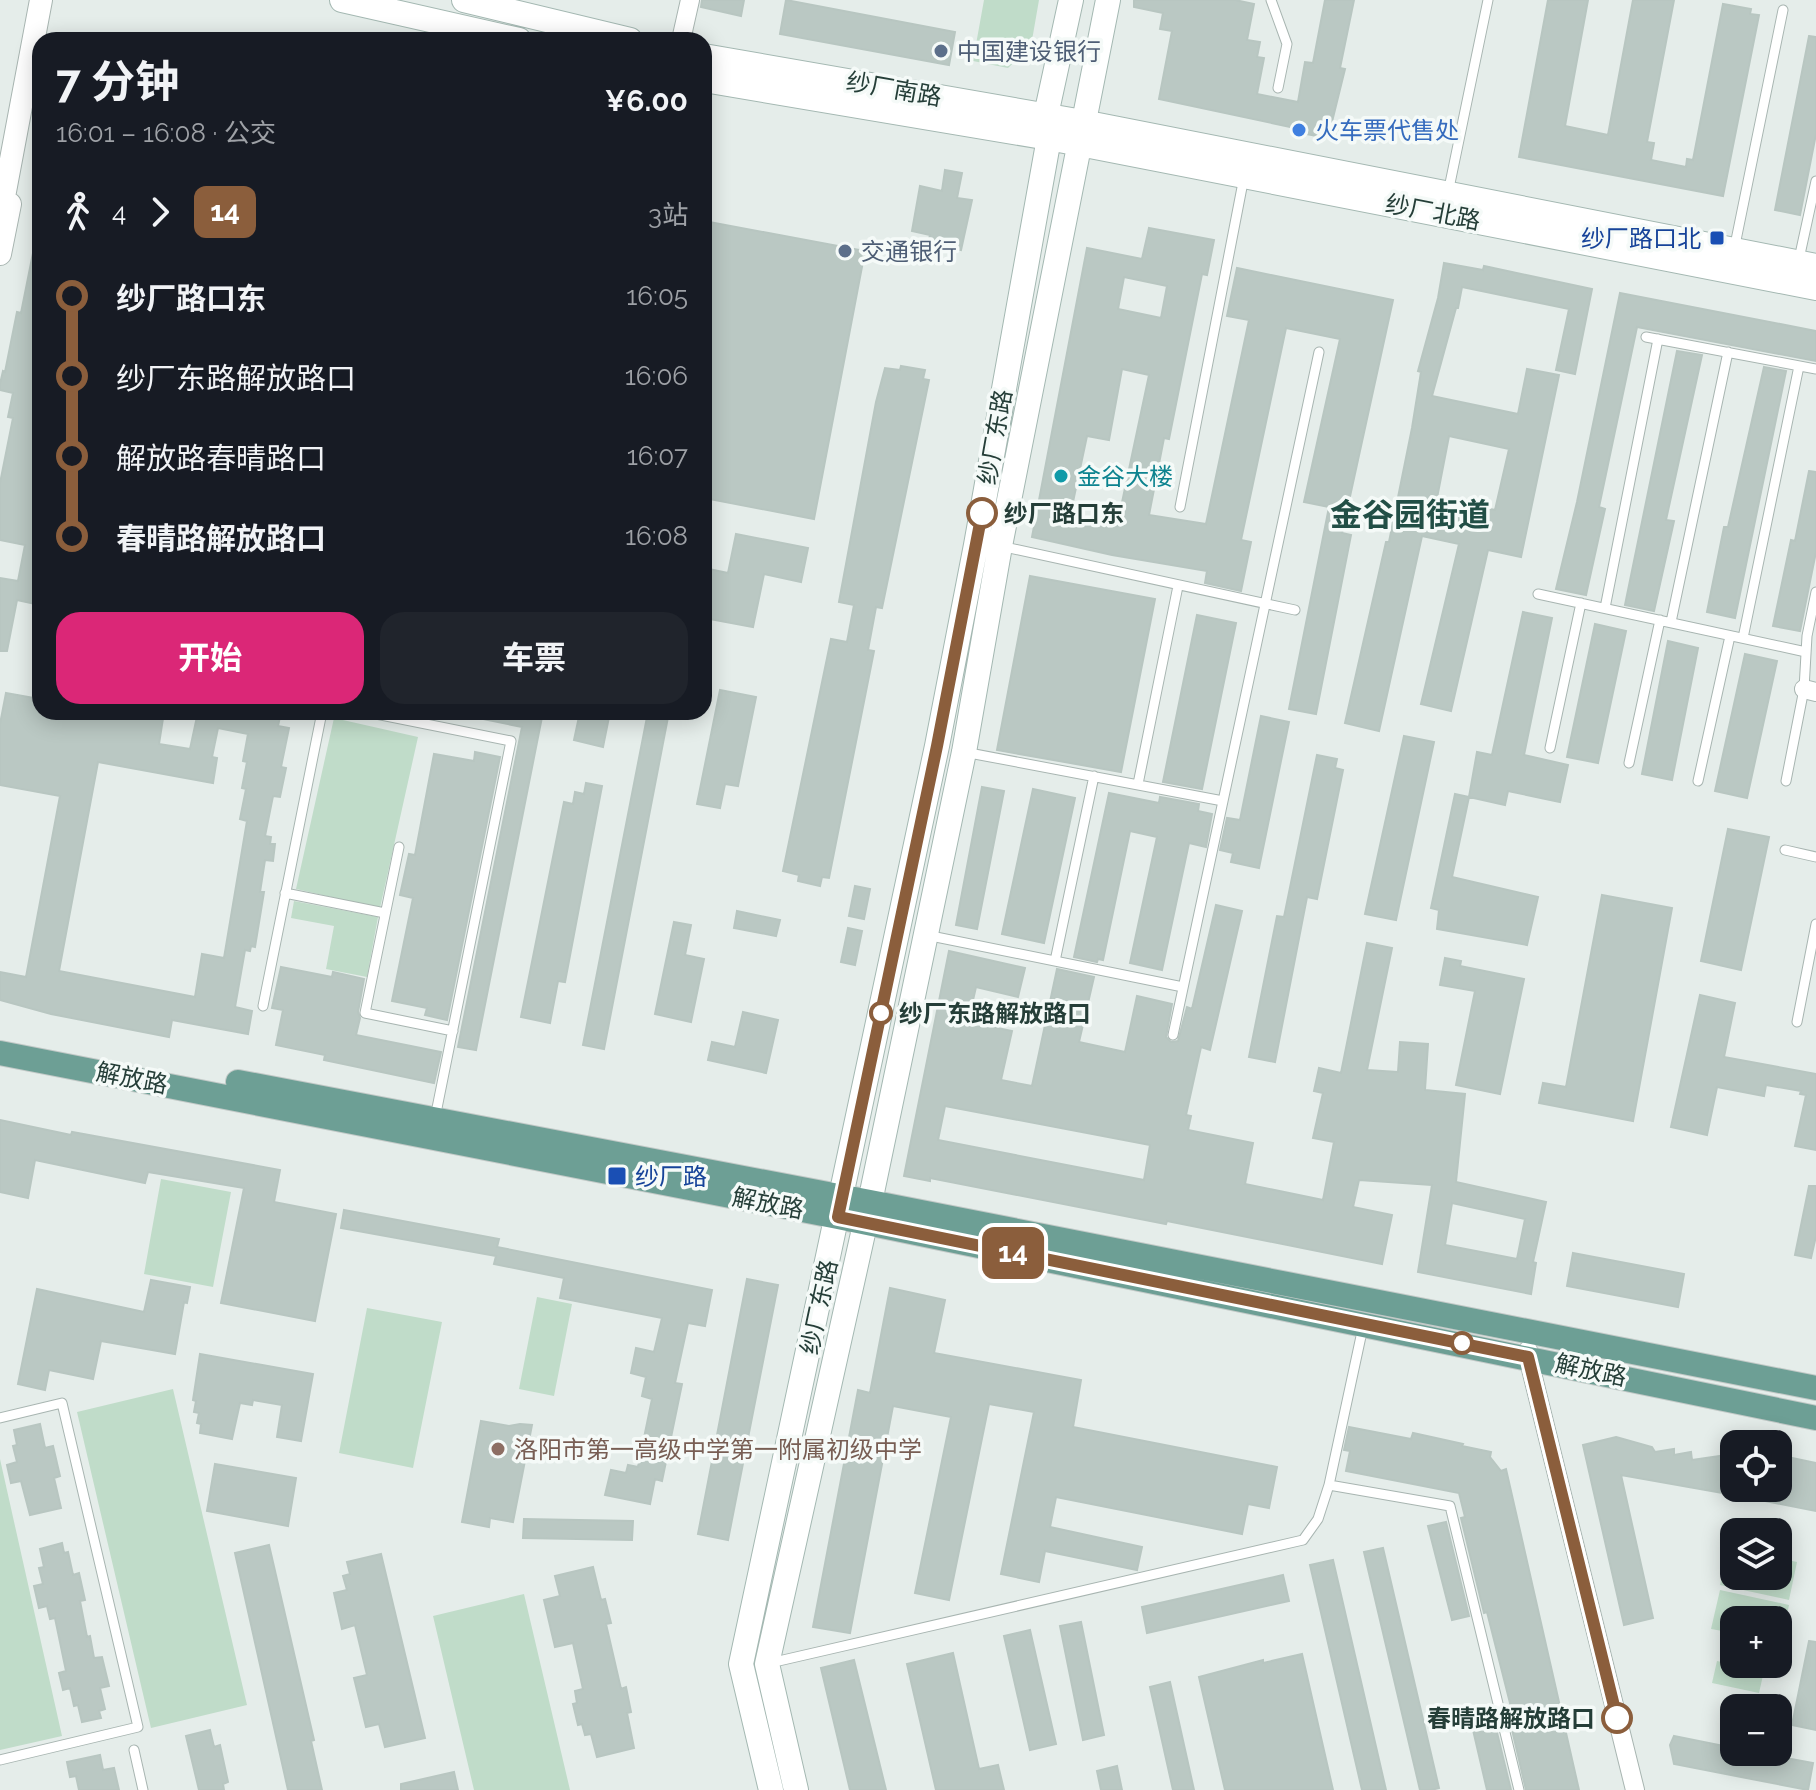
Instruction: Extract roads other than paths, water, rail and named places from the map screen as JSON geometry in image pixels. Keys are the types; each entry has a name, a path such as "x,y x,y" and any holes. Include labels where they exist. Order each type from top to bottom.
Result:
{"main road":[{"path":"342,0 484,32"},
{"path":"464,0 597,32"},
{"name":"纱厂东路","path":"771,1790 741,1664 840,1207 967,591 1071,0"},
{"name":"纱厂东路","path":"796,1790 767,1664 964,752 1000,546 1108,0"},
{"name":"纱厂南路","path":"712,58 1082,133"},
{"name":"纱厂南路","path":"712,81 1048,126"},
{"name":"纱厂北路","path":"1082,133 1246,165 1816,288"},
{"name":"纱厂北路","path":"1246,165 1448,193 1807,264"},
{"name":"解放路","path":"0,1039 840,1207 1530,1331 1816,1388"},
{"name":"解放路","path":"0,1053 432,1127"},
{"name":"解放路","path":"867,1212 1364,1323 1816,1418"}],"street":[{"path":"35,32 41,0"},
{"path":"45,32 51,0"},
{"path":"683,32 690,0"},
{"path":"0,218 32,48"},
{"path":"0,254 32,94"},
{"path":"1530,1331 1528,1357 1635,1790"}],"lane":[{"path":"1271,0 1287,44 1278,88"},
{"path":"1448,193 1488,0"},
{"path":"1734,250 1783,10"},
{"path":"1180,507 1246,165"},
{"path":"1807,264 1816,181"},
{"path":"1646,337 1816,369"},
{"path":"1605,608 1658,339"},
{"path":"1173,1035 1319,352"},
{"path":"1629,763 1666,621 1728,352"},
{"path":"1743,638 1799,366"},
{"path":"1000,546 1295,610"},
{"path":"1138,784 1178,586"},
{"path":"1786,781 1810,691 1806,652 1816,592"},
{"path":"1538,594 1806,652"},
{"path":"1550,748 1581,603"},
{"path":"1698,781 1730,636"},
{"path":"263,1006 320,720"},
{"path":"406,720 511,741 432,1127"},
{"path":"964,752 1223,801"},
{"path":"1055,961 1094,776"},
{"path":"399,847 365,1013 453,1031"},
{"path":"1785,850 1816,857"},
{"path":"285,893 385,913"},
{"path":"1797,1022 1816,924"},
{"path":"926,935 1183,987"},
{"path":"767,1664 1303,1540 1318,1519 1329,1485 1364,1323"},
{"path":"0,1418 62,1403 138,1727 0,1760"},
{"path":"1329,1485 1450,1506 1519,1790"},
{"path":"134,1750 143,1790"}],"place":[{"name":"中国建设银行","path":"941,51"},
{"name":"火车票代售处","path":"1299,130"},
{"name":"纱厂路口北","path":"1717,238"},
{"name":"交通银行","path":"845,251"},
{"name":"金谷大楼","path":"1061,476"},
{"name":"纱厂路口东","path":"982,513"},
{"name":"纱厂东路解放路口","path":"881,1013"},
{"name":"纱厂路","path":"617,1176"},
{"name":"洛阳市第一高级中学第一附属初级中学","path":"498,1449"},
{"name":"春晴路解放路口","path":"1617,1718"}],"district":[{"name":"金谷园街道","path":"1410,514"}]}
